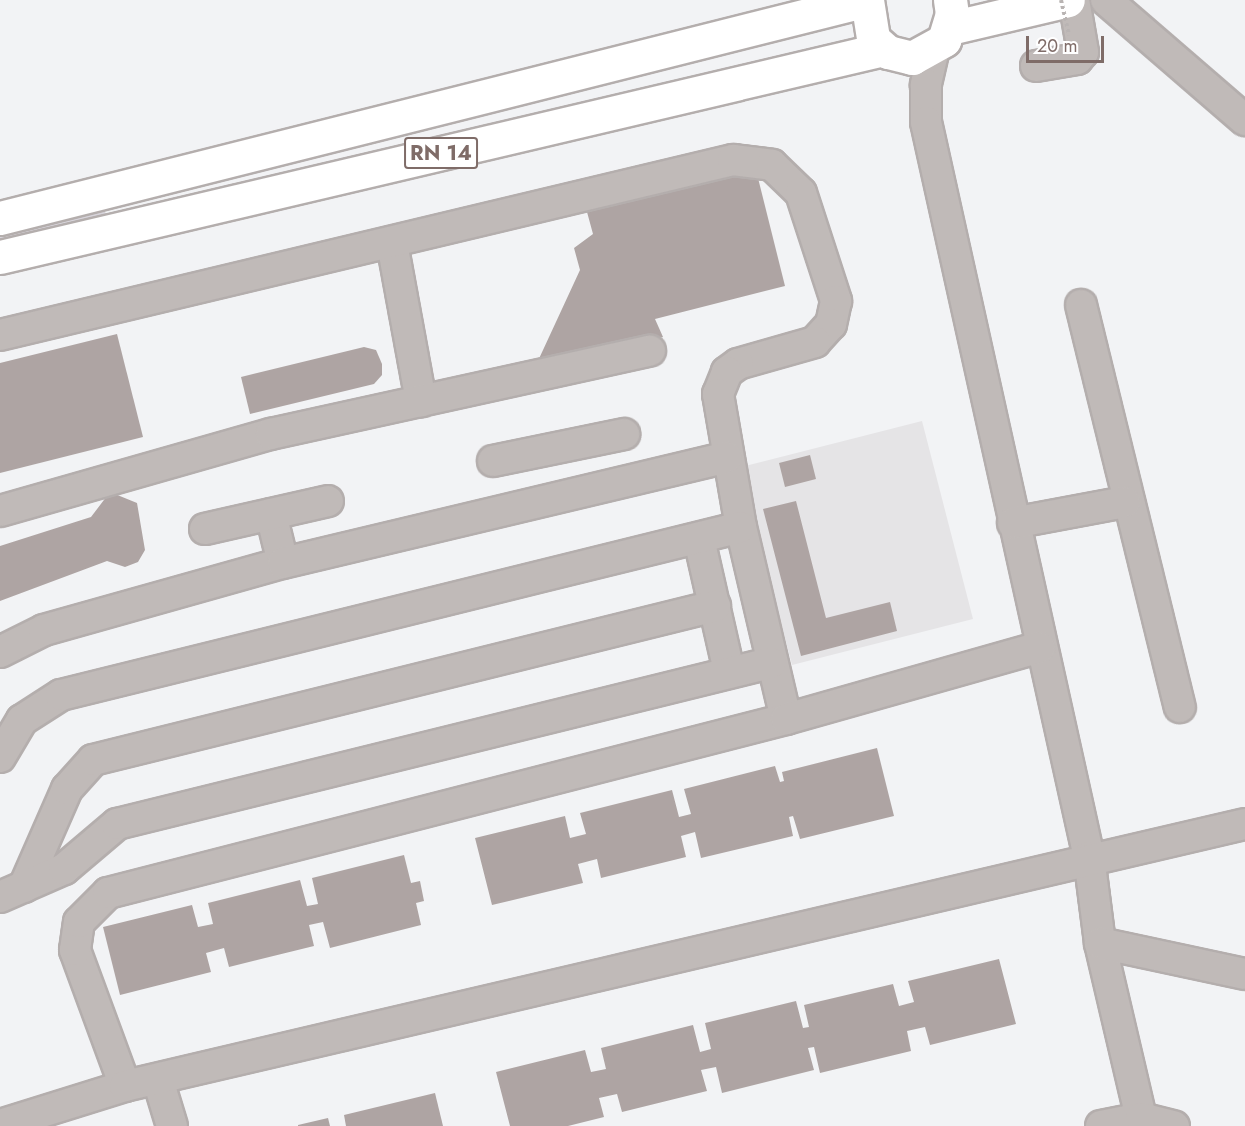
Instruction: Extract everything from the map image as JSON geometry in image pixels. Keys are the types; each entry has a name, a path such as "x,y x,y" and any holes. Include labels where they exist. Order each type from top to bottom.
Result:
{"highway":[{"path":"867,0 867,27 885,51 912,58 945,26 1068,0"},
{"name":"RN 14","path":"0,218 867,0"},
{"name":"RN 14","path":"0,257 885,51"}],"street":[{"path":"1036,66 1077,59 1083,52 1074,0"},
{"path":"1106,0 1245,120"},
{"path":"945,26 926,85 926,122 1040,646 1089,857 1100,943 1141,1118"},
{"path":"885,51 926,122"},
{"path":"0,335 733,160 772,165 801,193 833,290 835,313 815,342 728,372 718,394 727,457 741,527 770,663 786,719"},
{"path":"392,243 421,401"},
{"path":"1081,305 1125,502 1180,707"},
{"path":"0,511 271,434 650,351"},
{"path":"493,461 624,434"},
{"path":"563,447 573,494"},
{"path":"0,652 44,630 282,564 727,457"},
{"path":"205,528 328,501"},
{"path":"1013,523 1125,502"},
{"path":"271,514 282,564"},
{"path":"0,757 22,720 61,695 741,527"},
{"path":"699,539 729,671"},
{"path":"12,892 67,789 93,760 715,606"},
{"path":"125,1086 75,950 79,922 108,893 786,719 1040,646"},
{"path":"12,892 78,860 117,824 729,671 770,663"},
{"path":"0,1125 125,1086 1089,857 1245,824"},
{"path":"1100,943 1245,974"},
{"path":"158,1080 172,1126"},
{"path":"1101,1126 1141,1118 1174,1126"}],"path":[{"path":"1061,0 1069,35"}],"shaded area":[{"path":"104,209 110,225 0,252 0,234"},
{"path":"922,421 973,619 792,665 741,467"}],"building":[{"path":"756,170 785,286 655,319 663,337 537,363 580,270 574,248 593,234 587,212"},
{"path":"117,334 143,437 0,473 0,363"},
{"path":"364,347 376,350 382,364 382,375 374,384 250,414 241,377"},
{"path":"810,455 816,479 785,487 779,463"},
{"path":"110,492 137,503 145,550 138,562 125,567 107,561 0,601 0,546 91,517"},
{"path":"796,501 826,618 890,602 897,631 801,656 763,509"},
{"path":"877,748 894,816 800,839 793,816 789,817 793,836 701,858 695,832 681,836 686,857 601,878 597,859 578,864 583,883 492,905 475,838 565,816 570,838 586,834 580,813 672,790 679,817 691,814 684,789 775,766 780,782 784,781 782,772"},
{"path":"404,855 411,883 420,881 424,901 416,903 421,925 330,948 323,922 309,925 314,946 229,967 224,948 206,953 211,972 120,995 103,927 192,905 198,927 213,924 208,903 300,880 307,906 318,904 312,878"},
{"path":"999,959 1016,1024 930,1045 925,1027 907,1031 911,1051 820,1073 814,1047 808,1048 814,1070 722,1093 716,1067 701,1070 707,1091 622,1112 617,1094 599,1098 604,1117 568,1126 510,1126 496,1072 585,1050 591,1072 606,1069 601,1048 693,1025 700,1052 711,1049 705,1023 796,1001 803,1028 809,1027 804,1005 893,984 899,1006 914,1002 908,981"},
{"path":"435,1093 443,1126 346,1126 344,1115"},
{"path":"328,1118 330,1126 298,1126 298,1125"}]}
